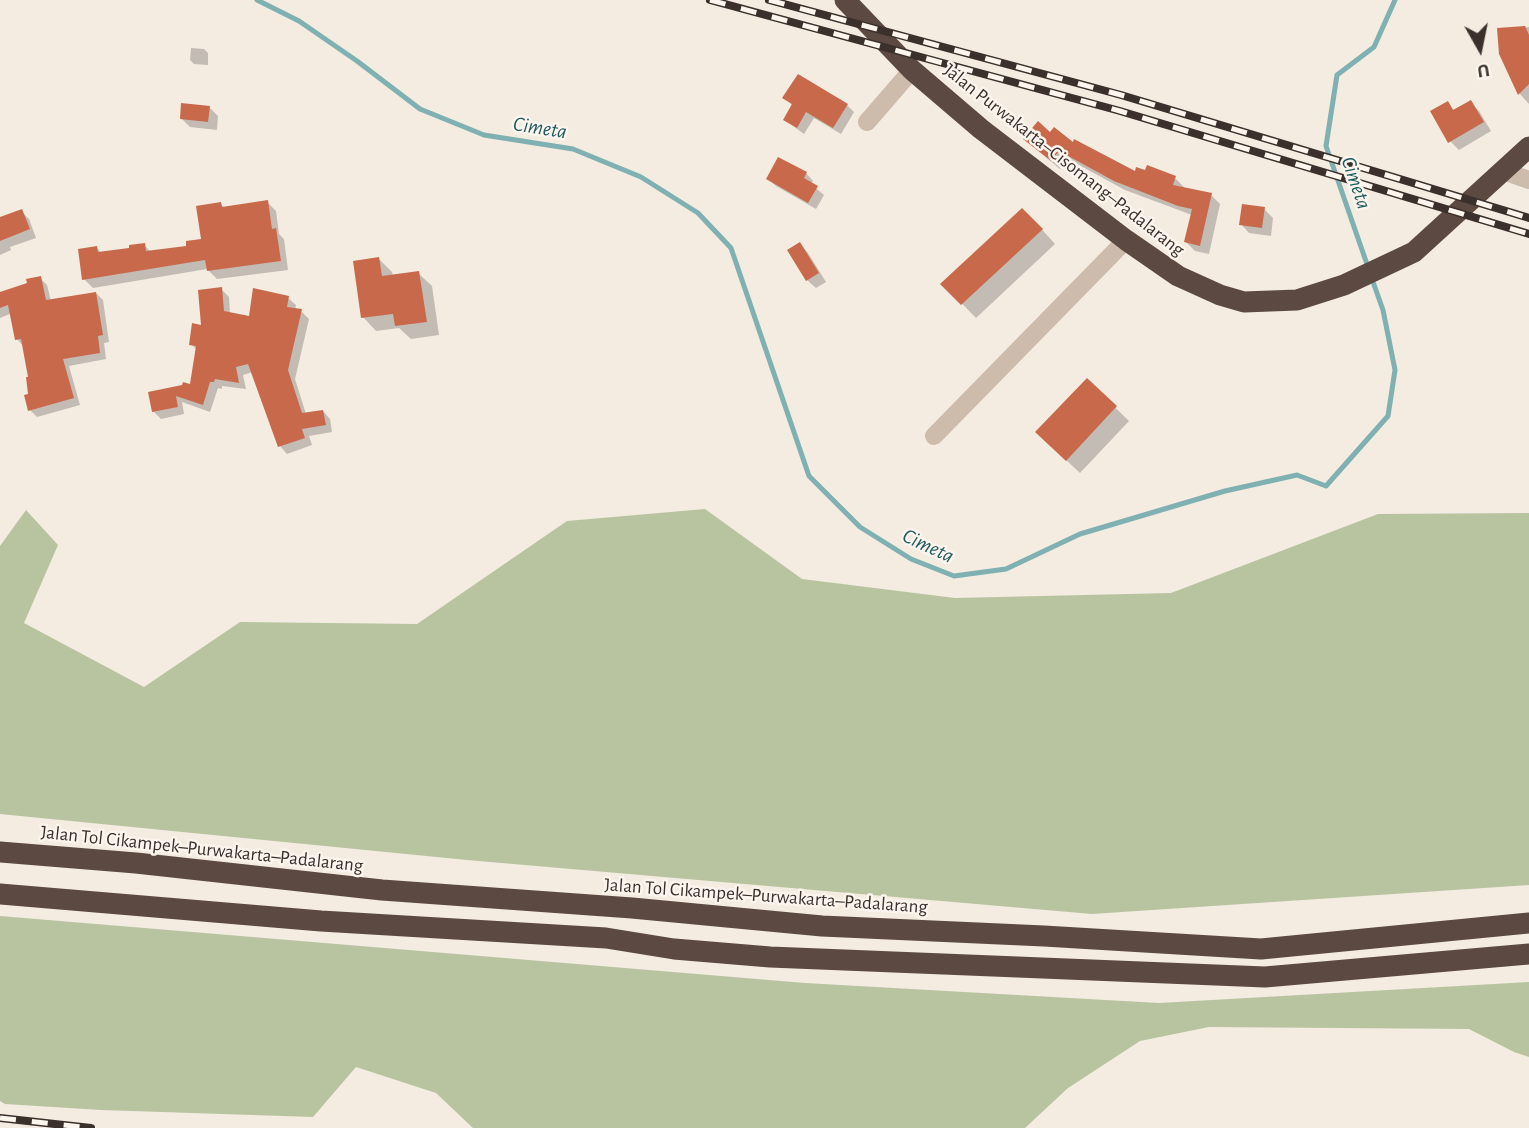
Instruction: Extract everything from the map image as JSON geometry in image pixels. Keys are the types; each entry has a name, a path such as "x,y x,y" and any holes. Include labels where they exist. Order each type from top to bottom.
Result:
{"highway":[{"name":"Jalan Purwakarta–Cisomang–Padalarang","path":"845,0 912,71 981,129 1126,240 1178,276 1220,295 1244,302 1297,300 1344,285 1413,252 1529,148"},
{"name":"Jalan Tol Cikampek–Purwakarta–Padalarang","path":"0,852 136,863 382,890 632,908 822,926 1261,949 1529,923"},
{"path":"0,894 321,921 606,938 674,949 770,957 1265,977 1529,954"}],"street":[{"path":"867,122 912,71"},
{"path":"1503,172 1529,180"},
{"path":"934,436 1126,240"}],"green space":[{"path":"705,509 802,579 955,598 1171,593 1378,514 1529,513 1529,885 1092,914 467,860 0,814 0,546 26,510 58,545 24,623 144,687 240,622 417,624 567,521"},
{"path":"0,916 805,983 1159,1003 1529,982 1529,1057 1469,1029 1209,1027 1140,1041 1068,1088 1025,1128 473,1128 436,1093 356,1067 313,1117 5,1104 0,1101"}],"building":[{"path":"1525,26 1529,35 1529,84 1518,95 1499,54 1497,28"},
{"path":"798,74 848,104 833,128 806,112 797,128 783,120 792,104 782,98"},
{"path":"1471,100 1484,122 1448,143 1430,111 1448,101 1453,110"},
{"path":"181,103 210,106 208,122 180,119"},
{"path":"1038,121 1050,132 1054,127 1073,142 1074,139 1135,171 1136,167 1145,170 1147,165 1176,176 1173,185 1212,193 1200,246 1184,242 1192,209 1114,181 1059,151 1051,161 1023,139"},
{"path":"778,157 807,172 804,178 818,186 808,203 766,179"},
{"path":"268,200 272,229 276,228 281,261 207,271 205,260 82,280 78,249 97,246 98,252 145,243 146,251 186,246 186,241 201,239 196,206 221,202 222,207"},
{"path":"1242,204 1265,207 1262,228 1239,225"},
{"path":"1022,208 1043,229 961,305 940,284"},
{"path":"22,209 30,229 0,241 0,217"},
{"path":"800,242 819,273 806,281 787,250"},
{"path":"379,257 382,276 419,271 427,322 395,326 393,314 361,318 353,261"},
{"path":"41,276 46,300 96,292 103,335 98,336 100,353 63,359 74,398 28,411 24,395 28,394 28,377 21,339 15,340 8,305 0,308 0,292 27,283 26,279"},
{"path":"222,287 224,311 249,316 253,288 289,296 287,307 302,309 288,370 302,413 323,410 326,425 302,429 305,438 278,447 248,364 236,367 239,383 215,379 210,382 203,405 176,396 178,407 152,412 148,392 182,385 183,382 190,384 196,346 189,345 192,323 201,325 198,290"},
{"path":"1087,378 1117,406 1066,461 1035,432"}],"waterway":[{"name":"Cimeta","path":"257,0 299,21 420,109 484,135 573,149 641,177 698,213 731,248 809,476 860,527 911,559 954,576 1006,569 1080,534 1225,491 1297,475 1326,486 1388,416 1395,370 1383,310 1372,279"},
{"name":"Cimeta","path":"1369,270 1326,146 1337,75 1374,47 1395,0"}],"railway":[{"path":"710,0 1120,111 1529,234"},
{"path":"769,0 1121,95 1529,218"},
{"path":"0,1118 91,1128"}]}
